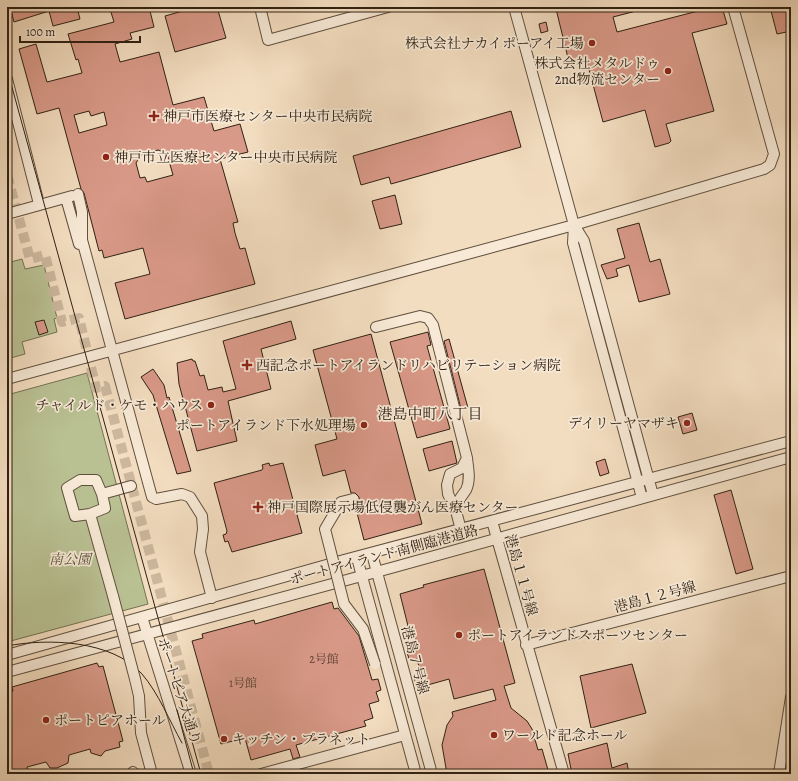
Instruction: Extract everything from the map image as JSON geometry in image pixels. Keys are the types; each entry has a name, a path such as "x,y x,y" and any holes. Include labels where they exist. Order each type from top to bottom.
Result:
{"street":[{"path":"260,7 268,40 388,7"},
{"path":"514,7 574,225 584,241 653,495"},
{"path":"7,379 574,225 764,169 770,165 774,154 733,7"},
{"path":"7,79 39,204"},
{"path":"7,214 79,194 82,212 82,240 152,497 156,499 182,494 190,497 202,516 203,529 200,552 212,598"},
{"path":"66,198 106,338 112,350"},
{"path":"574,225 573,243 642,498"},
{"path":"376,327 420,316 428,318 432,325 467,458 469,476 466,489 458,500 456,510"},
{"name":"ポートアイランド南側臨港道路","path":"7,655 492,521 791,441"},
{"name":"ポートアイランド南側臨港道路","path":"7,672 377,572 791,457"},
{"path":"461,530 456,510 448,494 447,485 450,474 462,468 467,458"},
{"path":"79,476 96,480 102,494 105,508 90,514 75,516 67,488 79,476"},
{"path":"102,494 131,486"},
{"path":"353,499 341,502 325,529 344,604 363,629 374,664 378,669 388,669 402,666"},
{"path":"90,514 135,679 139,696 141,733 152,774"},
{"name":"港島１１号線","path":"492,521 526,645 564,774"},
{"name":"港島７号線","path":"372,554 432,774"},
{"name":"港島７号線","path":"357,558 416,774"},
{"name":"港島１２号線","path":"526,645 791,576"},
{"name":"ポートピア大通り","path":"142,617 190,774"},
{"path":"779,774 791,697"},
{"path":"261,774 405,735"}],"green space":[{"path":"22,259 25,269 44,265 57,318 54,319 57,332 22,342 25,354 7,359 7,263"},
{"name":"南公園","path":"87,373 148,604 7,642 7,395"}],"building":[{"path":"10,7 77,7 80,19 53,26 49,11 14,22"},
{"name":"神戸市立医療センター中央市民病院","path":"111,7 149,7 154,27 130,33 132,39 115,44 120,62 159,52 173,105 204,97 214,131 240,124 248,152 220,159 238,222 233,223 235,233 240,249 245,248 255,284 125,319 115,283 150,274 143,248 104,258 102,250 99,251 59,108 37,114 19,49 36,44 47,82 82,73 78,59 76,60 68,34 114,22 110,9","holes":["89,111 91,116 104,112 107,125 79,133 74,115","158,150 167,154 173,175 147,182 145,177 140,178 136,163 141,155"]},
{"path":"197,7 217,7 226,38 175,52 165,16"},
{"path":"562,7 643,7 644,9 613,17 617,32 698,11 697,7 722,7 727,24 692,33 714,111 666,124 671,141 655,147 645,110 603,122 587,62 570,66 556,9"},
{"path":"770,7 791,7 791,31 777,34"},
{"path":"546,22 548,31 541,33 539,24"},
{"path":"511,111 521,147 391,184 389,177 361,185 353,156"},
{"path":"395,195 402,224 380,229 372,201"},
{"path":"639,223 650,262 660,259 670,294 639,302 629,265 616,269 618,276 607,279 601,265 625,258 617,229"},
{"path":"44,320 48,332 39,335 35,322"},
{"path":"291,321 296,339 261,349 271,389 228,401 237,441 197,451 179,384 177,363 192,359 195,361 200,376 204,375 208,390 222,387 223,392 236,389 223,341"},
{"path":"428,332 431,345 427,346 450,429 417,438 390,342"},
{"name":"ポートアイランド下水処理場","path":"371,334 422,524 364,540 355,505 359,501 359,497 355,493 351,493 345,470 323,476 315,445 337,439 313,350"},
{"path":"449,339 468,408 461,409 444,341"},
{"path":"153,369 164,385 167,398 169,397 191,471 177,474 153,395 141,377"},
{"name":"デイリーヤマザキ","path":"692,413 697,430 683,434 678,417"},
{"path":"452,441 457,463 429,471 423,449"},
{"path":"605,459 609,473 600,476 596,462"},
{"name":"神戸国際展示場低侵襲がん医療センター","path":"269,463 270,466 283,463 302,533 232,552 228,541 225,542 223,535 226,534 227,531 214,483 262,470 262,465"},
{"path":"731,490 753,569 736,574 714,495"},
{"path":"484,569 515,683 504,686 511,708 527,721 532,729 538,750 542,749 548,770 544,771 545,774 447,774 442,745 447,725 453,716 452,712 496,700 493,689 454,699 449,679 417,688 414,677 421,675 417,659 410,661 407,653 419,650 413,629 409,630 400,594 424,587 423,585"},
{"path":"332,602 334,609 338,608 359,636 372,680 378,679 381,690 376,692 379,701 369,704 373,718 364,721 366,726 296,745 300,757 293,759 290,749 251,760 245,738 221,744 192,641 203,638 202,634 254,620 255,624"},
{"path":"97,663 99,667 103,666 123,741 119,742 120,747 105,751 101,756 91,753 90,749 69,755 68,763 57,768 50,768 46,762 27,767 28,771 18,774 7,774 7,692 13,691 12,687"},
{"path":"632,664 646,713 591,728 580,676"},
{"path":"607,743 612,768 627,763 629,774 572,774 568,754"}],"tunnel":[{"path":"7,175 30,259 45,255 62,322 79,318 96,388 105,386 209,774"}],"tram line":[{"path":"7,69 201,774"},
{"path":"7,646 41,642 60,642 79,644 114,654 129,663 142,674 159,699 182,743"},
{"path":"177,710 194,774"}],"place":[{"name":"株式会社ナカイポーアイ工場","path":"592,43"},
{"name":"株式会社メタルドゥ 2nd物流センター","path":"668,71"},
{"name":"神戸市医療センター中央市民病院","path":"154,116"},
{"name":"神戸市立医療センター中央市民病院","path":"106,157"},
{"name":"西記念ポートアイランドリハビリテーション病院","path":"247,365"},
{"name":"チャイルド・ケモ・ハウス","path":"211,405"},
{"name":"デイリーヤマザキ","path":"687,423"},
{"name":"ポートアイランド下水処理場","path":"364,425"},
{"name":"神戸国際展示場低侵襲がん医療センター","path":"258,507"},
{"name":"ポートアイランドスポーツセンター","path":"459,635"},
{"name":"ポートピアホール","path":"46,720"},
{"name":"ワールド記念ホール","path":"494,735"},
{"name":"キッチン・プラネット","path":"224,739"}],"district":[{"name":"港島中町八丁目","path":"430,414"}]}
